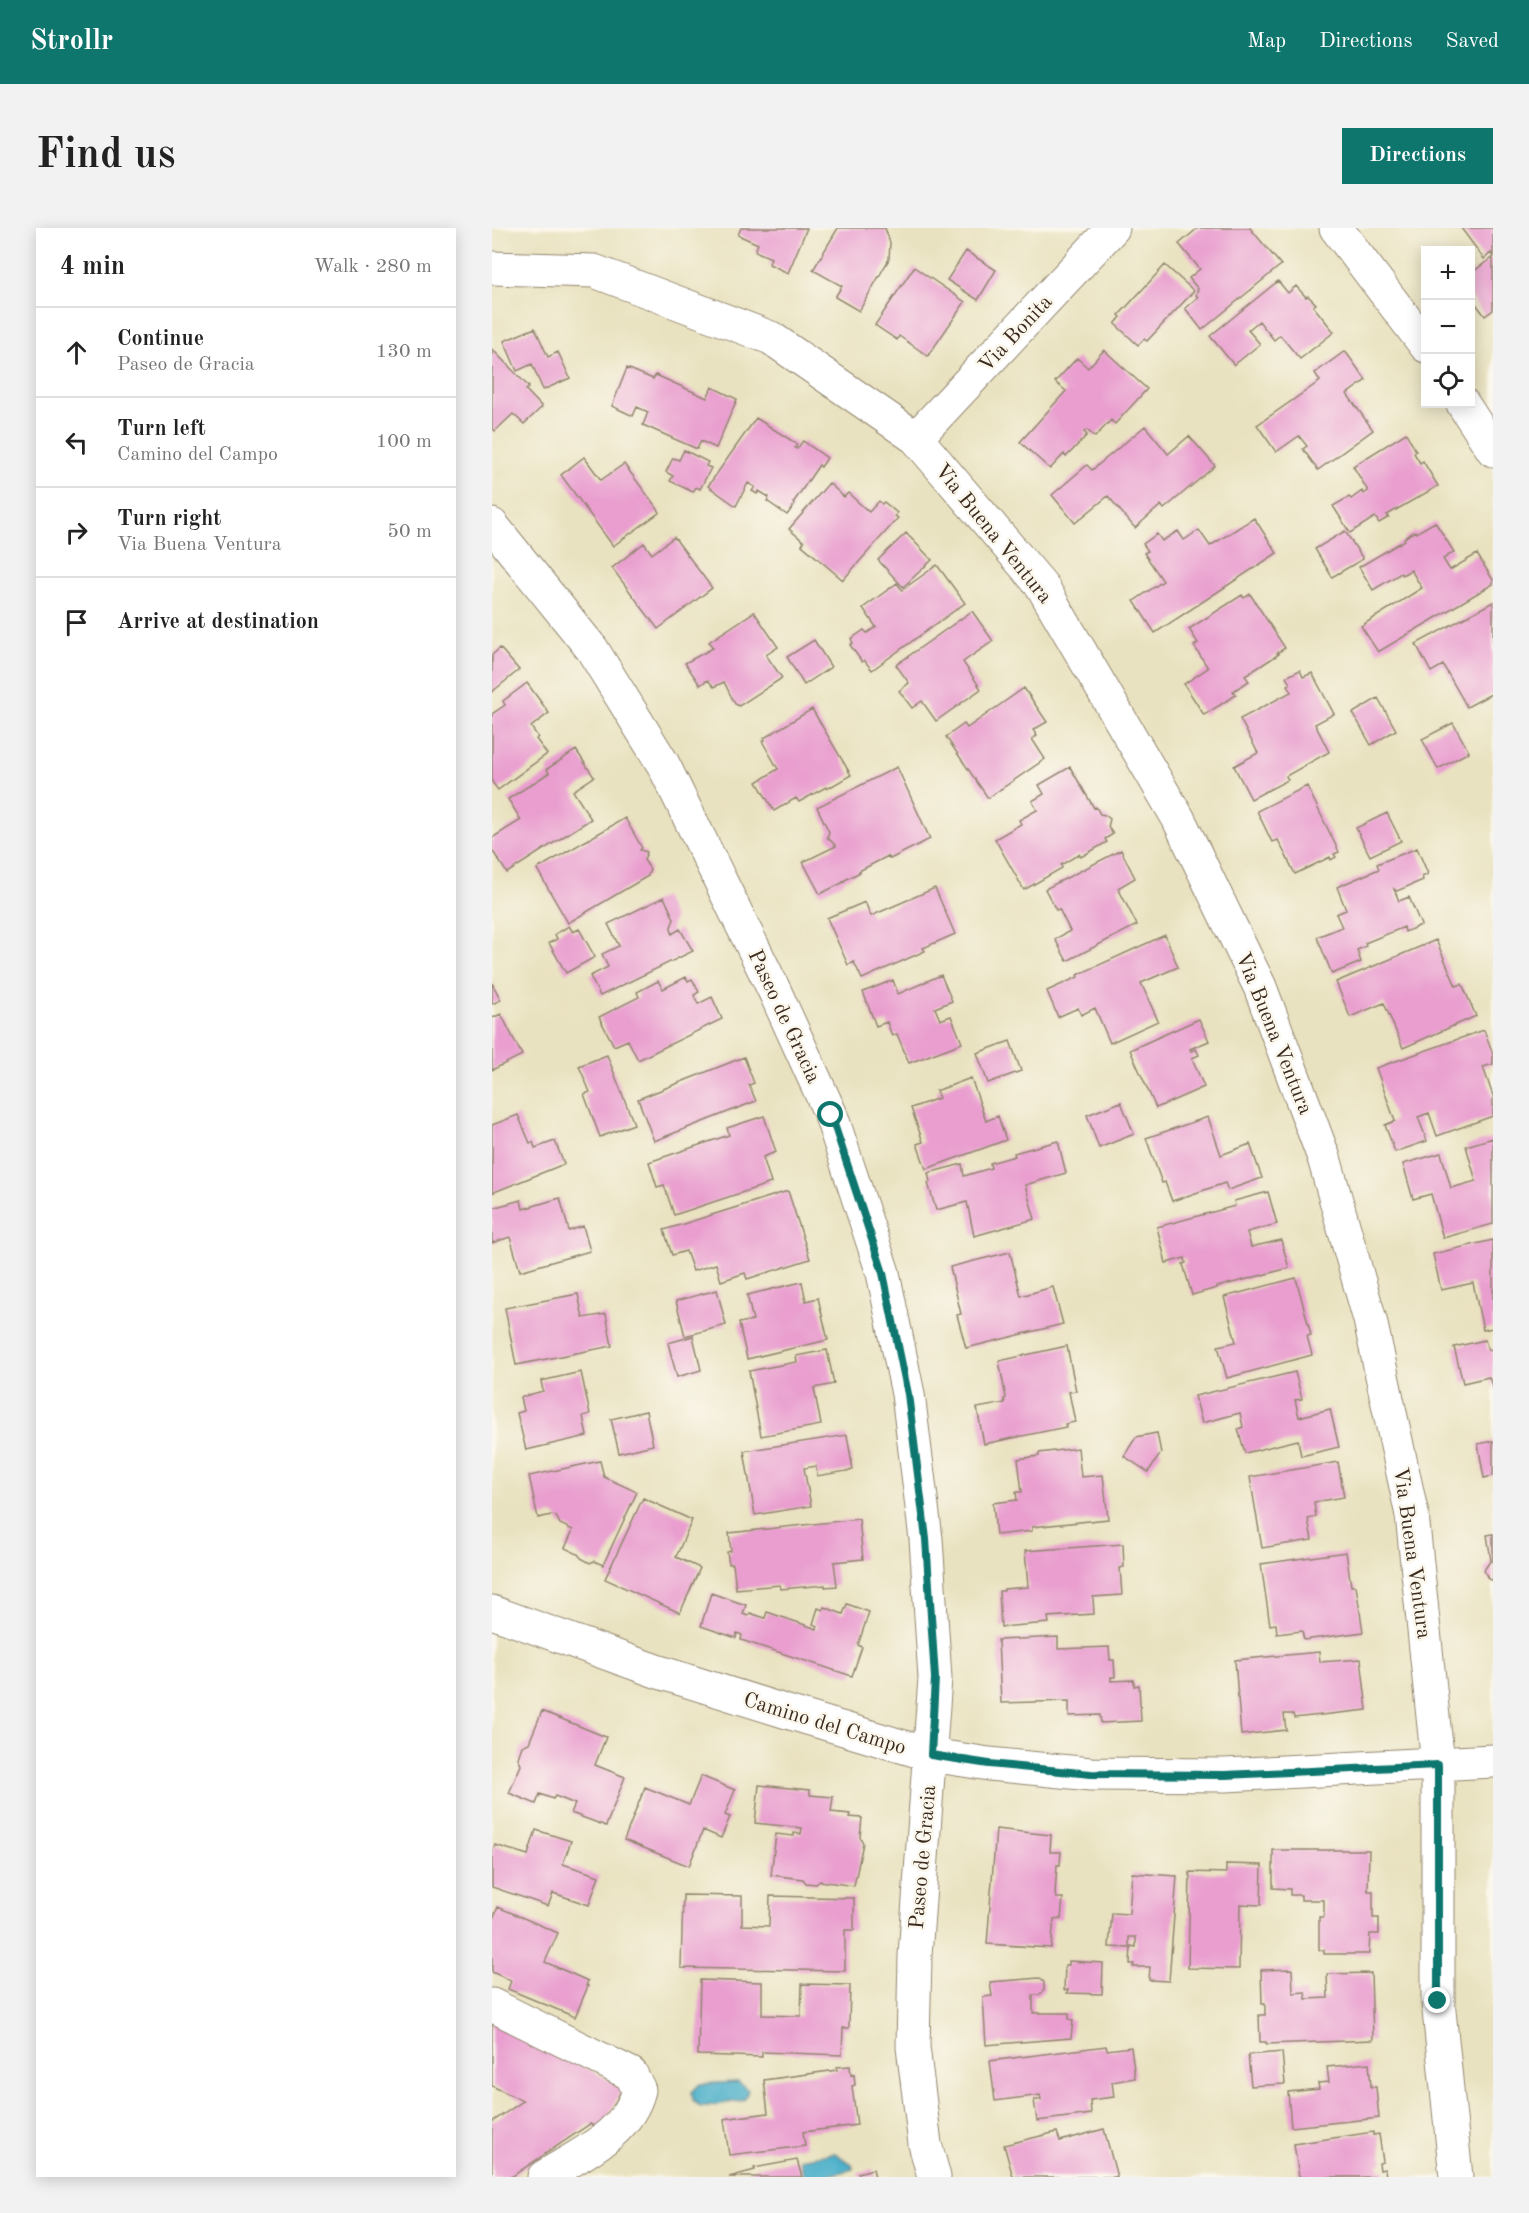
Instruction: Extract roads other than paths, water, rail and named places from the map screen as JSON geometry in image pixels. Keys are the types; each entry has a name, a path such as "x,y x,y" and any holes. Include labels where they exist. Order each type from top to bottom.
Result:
{"street":[{"name":"Via Bonita","path":"916,438 1113,228"},
{"path":"1336,228 1421,341"},
{"name":"Via Buena Ventura","path":"492,268 594,271 771,338 916,438 1042,586 1178,818 1260,987 1324,1158 1370,1320 1412,1515 1438,1765 1438,2001 1456,2177"},
{"path":"1467,408 1493,450"},
{"name":"Paseo de Gracia","path":"492,525 592,649 663,764 775,992 831,1115 883,1273 908,1394 926,1539 935,1678 915,1955 913,2047 925,2144 934,2177"},
{"name":"Camino del Campo","path":"492,1612 656,1671 931,1755 989,1764 1091,1774 1225,1775 1493,1761"},
{"path":"492,2005 631,2074 639,2090 636,2105 611,2135 544,2177"}],"water":[{"path":"738,2082 748,2090 745,2099 700,2107 693,2100 692,2092 700,2084"},
{"path":"835,2153 852,2165 853,2169 821,2177 804,2177 800,2159"}]}
